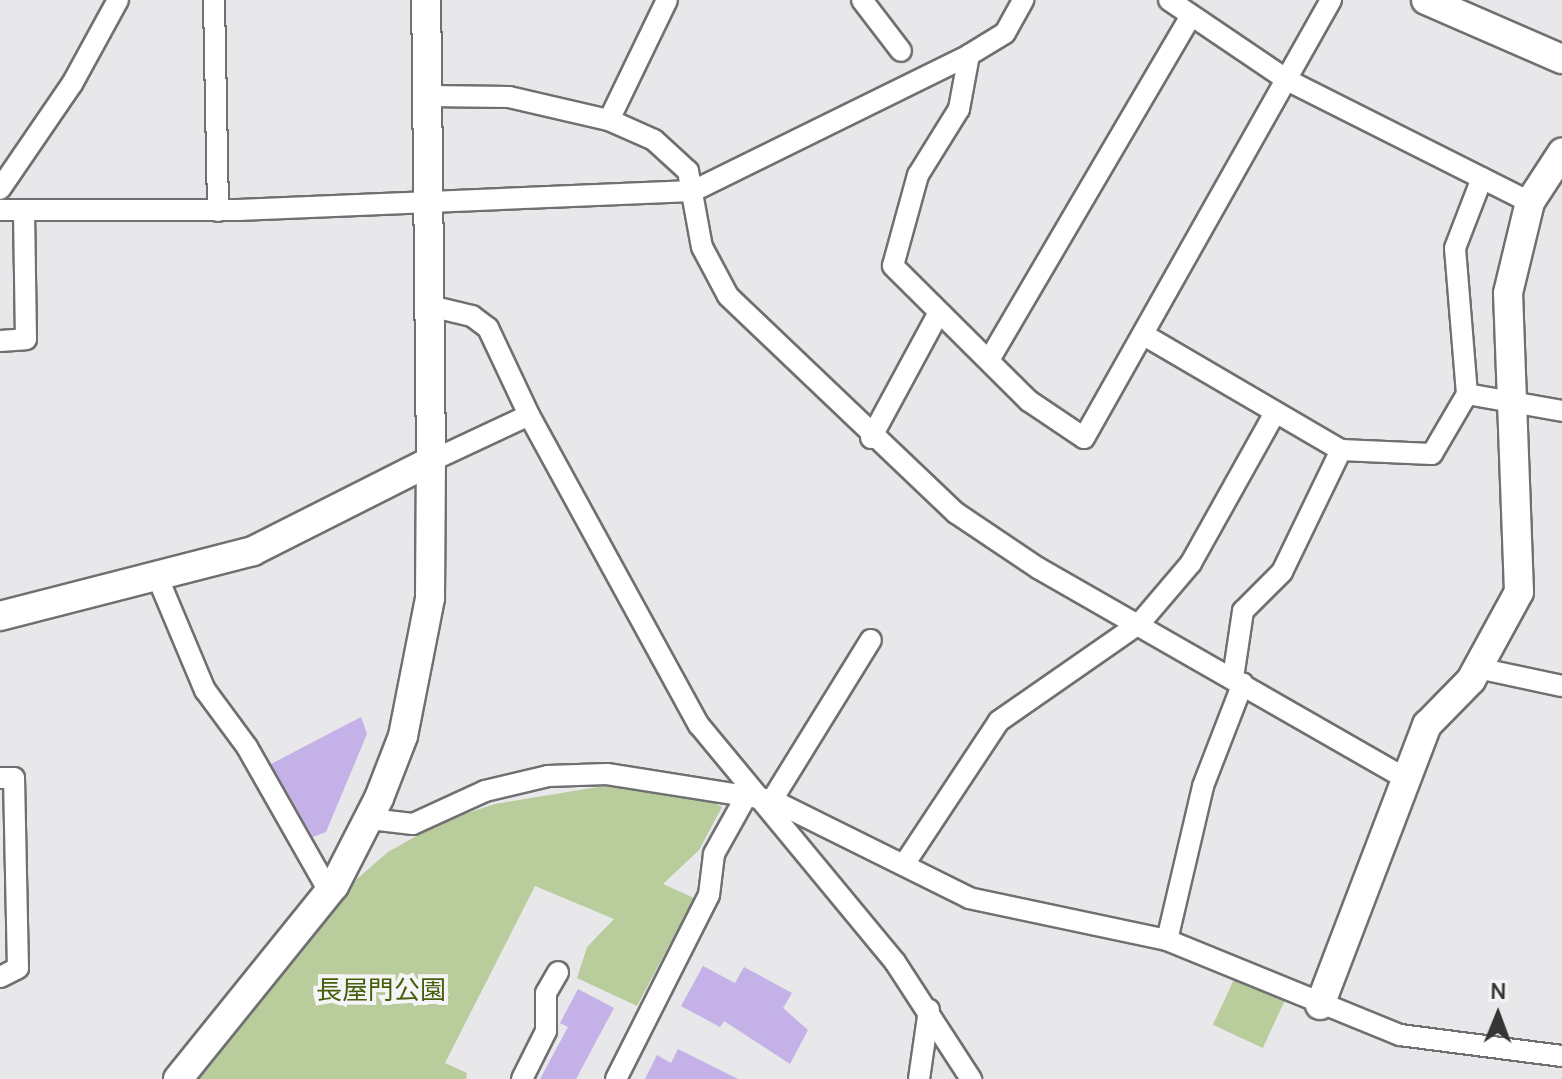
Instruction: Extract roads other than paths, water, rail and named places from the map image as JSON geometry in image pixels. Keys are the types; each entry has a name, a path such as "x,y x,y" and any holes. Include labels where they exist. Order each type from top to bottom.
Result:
{"street":[{"path":"0,189 72,84 118,0"},
{"path":"214,0 218,211"},
{"path":"178,1079 330,893 370,819 403,736 419,671 430,598 426,0"},
{"path":"609,120 667,0"},
{"path":"862,0 909,65"},
{"path":"0,210 218,211 693,191 909,65 969,55 1005,33 1023,0"},
{"path":"1169,0 1287,80 1530,202"},
{"path":"969,55 959,109 918,175 893,266 1029,401 1084,438 1331,0"},
{"path":"1426,0 1562,59"},
{"path":"989,360 1190,17"},
{"path":"428,96 509,97 609,120 654,140 688,171 702,247 728,296 871,438 956,513 1406,779"},
{"path":"1320,1005 1427,725 1478,668 1519,592 1508,401 1508,293 1530,202 1562,153"},
{"path":"1144,335 1341,450 1432,454 1467,394 1455,248 1482,178"},
{"path":"0,341 26,339 24,211"},
{"path":"430,306 472,316 488,328 529,415 699,725 929,1010 971,1079"},
{"path":"871,438 938,314"},
{"path":"1467,394 1562,411"},
{"path":"905,863 999,721 1140,623 1191,563 1275,413"},
{"path":"0,616 253,551 529,415"},
{"path":"1167,940 1203,786 1238,680 1243,611 1282,572 1341,450"},
{"path":"157,576 205,690 247,747 330,893"},
{"path":"616,1079 709,895 714,854 760,801 871,640"},
{"path":"1478,668 1562,686"},
{"path":"370,819 413,824 485,791 548,776 607,774 760,801 905,863 969,898 1167,940 1320,1005 1400,1035 1562,1056"},
{"path":"0,778 14,778 18,968 0,977"},
{"path":"522,1079 546,1031 546,993 558,972"},
{"path":"919,1079 929,1010"}],"park label":[{"name":"長屋門公園","path":"381,990"}]}
